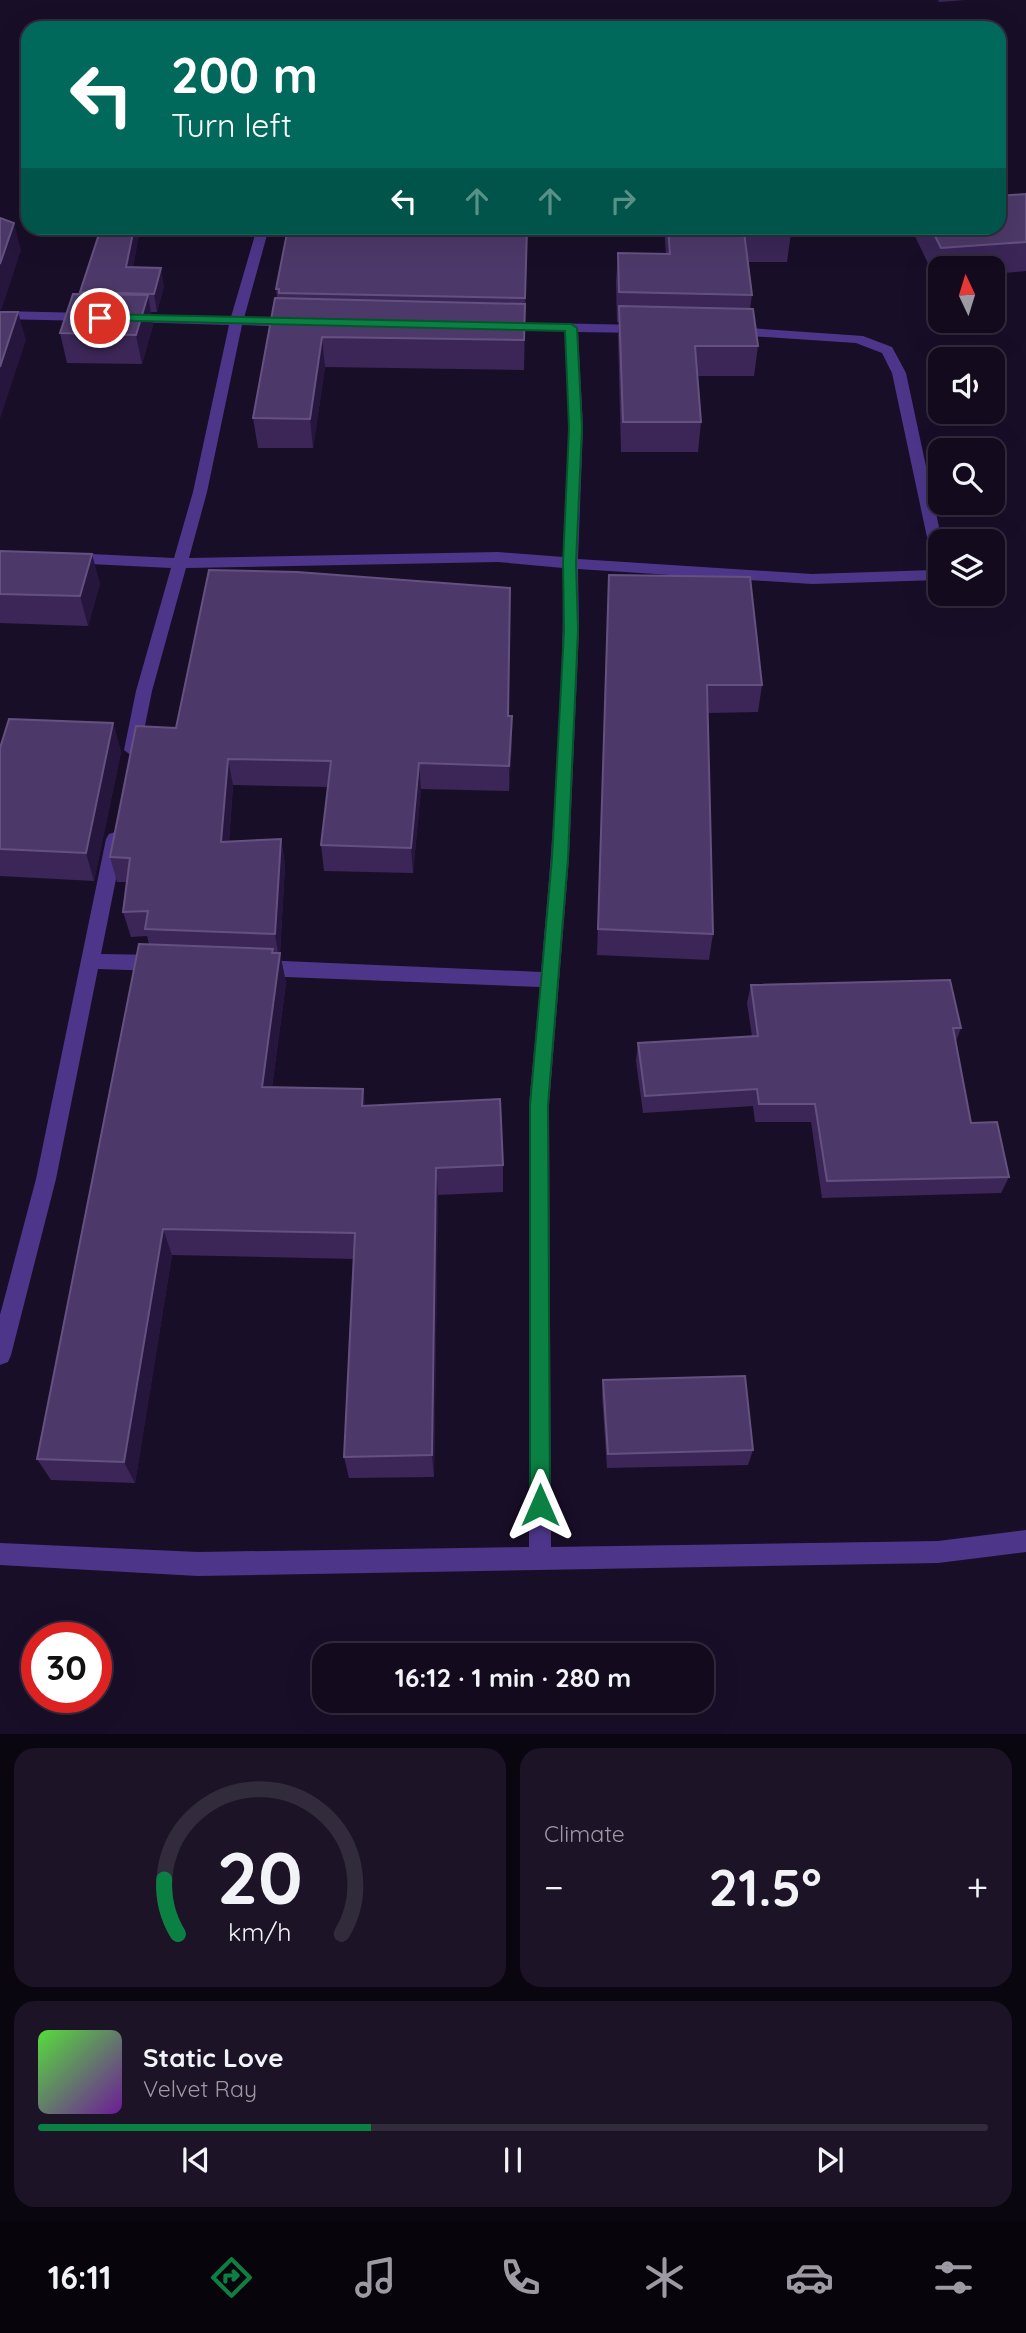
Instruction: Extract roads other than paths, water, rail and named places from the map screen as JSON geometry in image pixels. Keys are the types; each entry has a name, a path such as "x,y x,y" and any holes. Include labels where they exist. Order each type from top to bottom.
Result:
{"street":[{"path":"128,772 144,691 200,492 236,322 261,235"},
{"path":"0,315 302,323"},
{"path":"490,326 653,329"},
{"path":"540,1559 539,1105 562,817 571,630 570,563 576,428 571,328"},
{"path":"722,331 858,339 887,350 899,373 932,529"},
{"path":"55,557 178,563 498,557 812,579 928,575"},
{"path":"0,1355 46,1178 118,826"},
{"path":"92,961 175,964"},
{"path":"244,967 550,980"},
{"path":"0,1554 198,1564 938,1552 1026,1541"}]}
